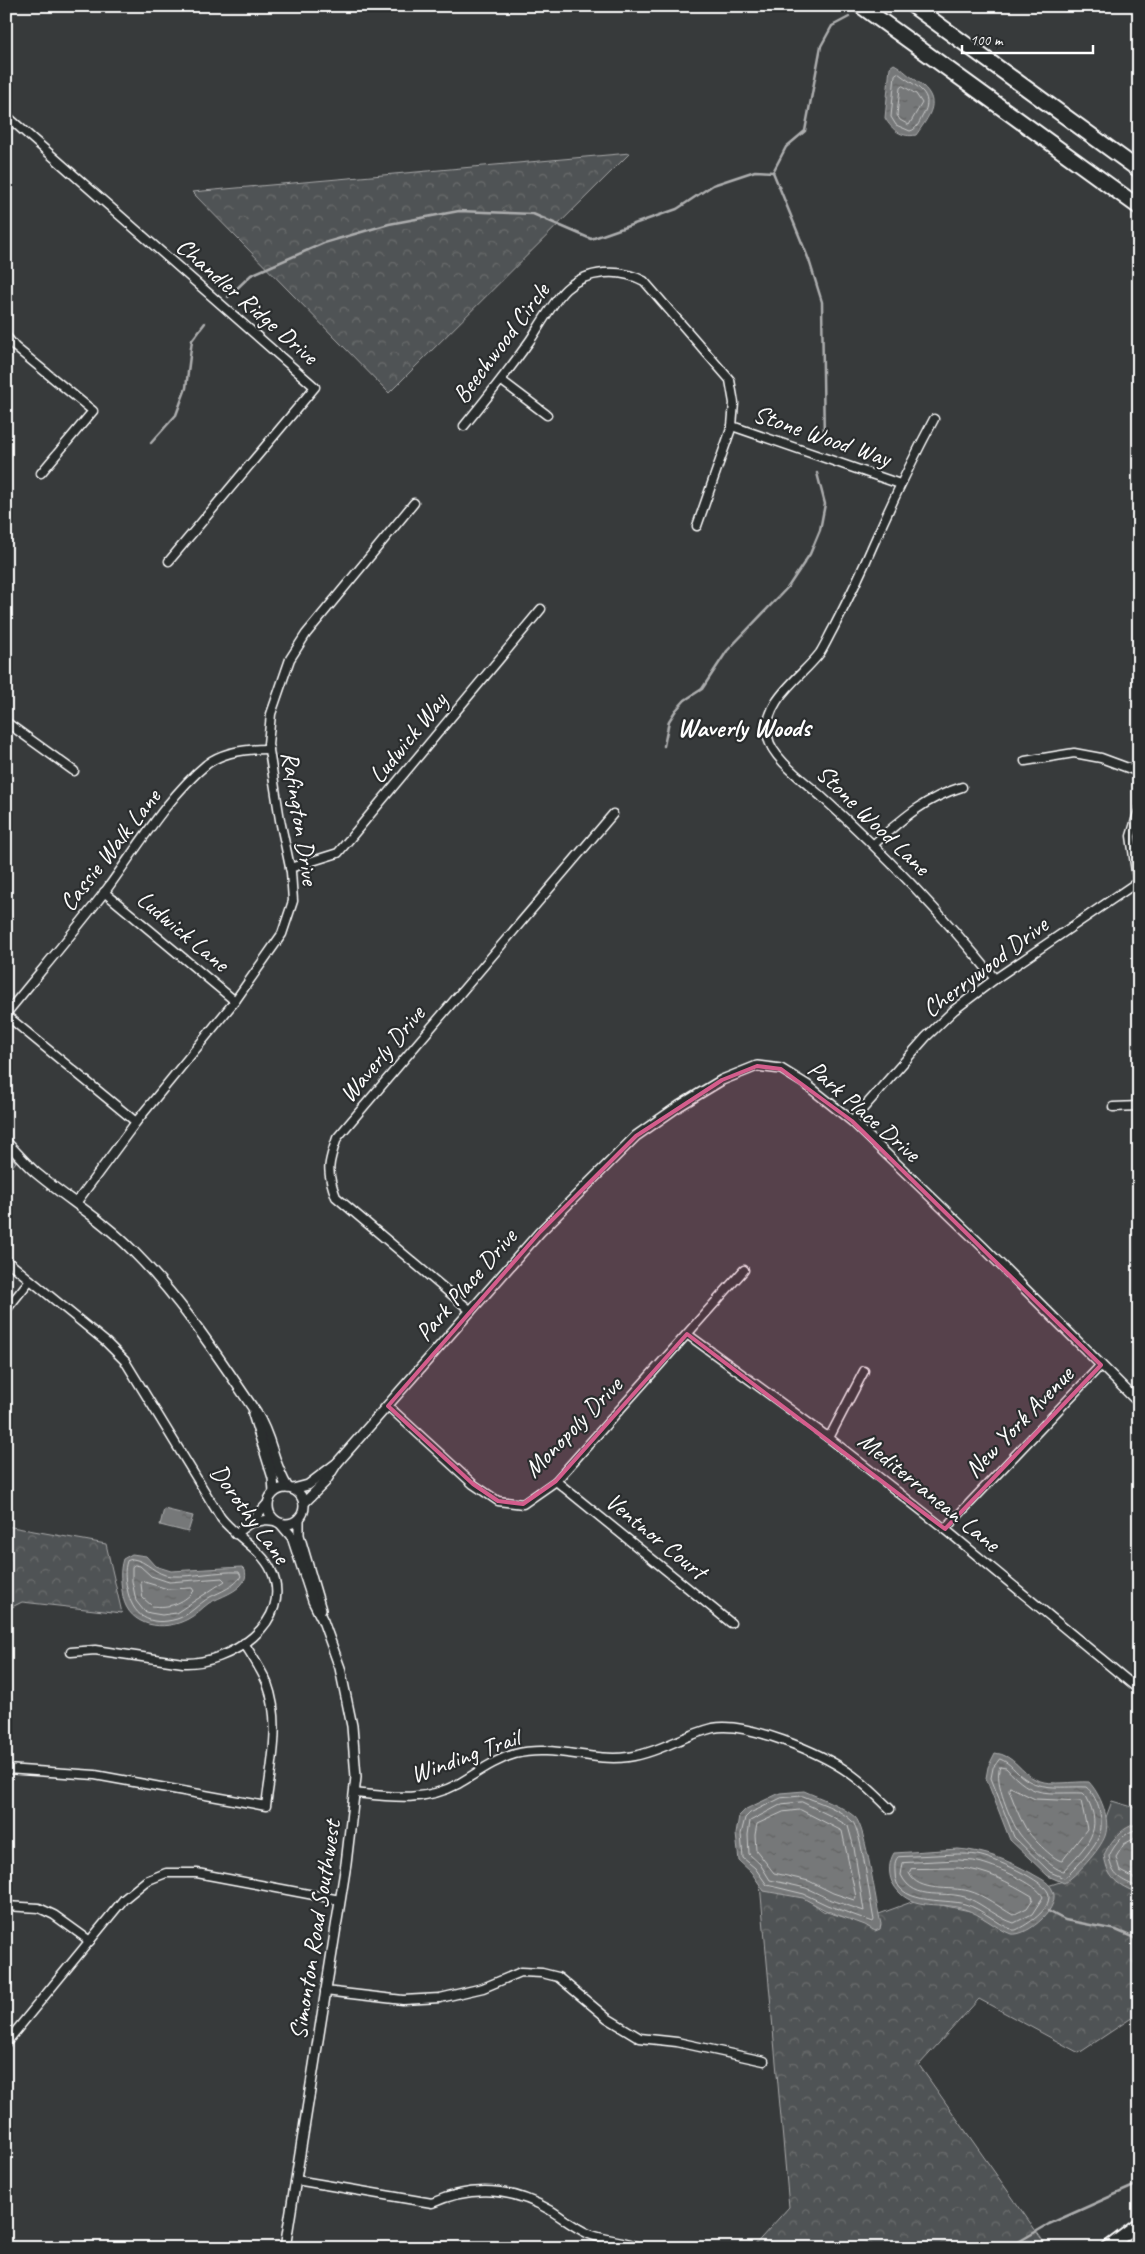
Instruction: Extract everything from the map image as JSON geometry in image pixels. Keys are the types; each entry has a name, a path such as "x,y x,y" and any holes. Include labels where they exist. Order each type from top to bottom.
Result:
{"highway":[{"path":"861,6 1139,207"},
{"path":"913,6 1139,170"}],"main road":[{"path":"1106,2248 1139,2224"}],"street":[{"name":"Chandler Ridge Drive","path":"6,122 9,118 315,387 169,561"},
{"name":"Beechwood Circle","path":"464,426 502,381 566,289 596,274 613,272 631,274 644,281 730,380 734,403 732,426 697,526"},
{"path":"6,336 15,347 93,411 41,473"},
{"path":"502,381 546,415"},
{"name":"Stone Wood Lane","path":"934,419 900,484 852,594 820,653 781,694 772,712 768,726 768,739 783,763 874,844 951,926 995,979"},
{"name":"Stone Wood Way","path":"732,426 900,484"},
{"name":"Rafington Drive","path":"76,1203 136,1122 236,1001 282,934 293,901 290,868 280,820 269,749 271,714 290,659 306,634 414,503"},
{"name":"Ludwick Way","path":"290,868 338,852 541,609"},
{"path":"6,722 74,771"},
{"name":"Cassie Walk Lane","path":"136,1122 6,1015 104,892 174,798 208,763 228,754 248,749 269,749"},
{"path":"1025,760 1074,752 1101,758 1139,772"},
{"path":"874,844 915,810 940,794 962,787"},
{"path":"1139,810 1131,836 1136,883 1139,893"},
{"name":"Waverly Drive","path":"471,1311 336,1197 329,1178 329,1160 336,1138 613,814"},
{"name":"Cherrywood Drive","path":"852,1121 926,1037 954,1010 995,979 1136,883"},
{"name":"Ludwick Lane","path":"104,892 236,1001"},
{"name":"Park Place Drive","path":"291,1488 308,1485 337,1463 546,1225 636,1136 679,1106 722,1080 756,1066 781,1069 807,1085 852,1121 983,1247 1139,1402"},
{"path":"1113,1106 1139,1106"},
{"path":"6,1142 34,1171 131,1249 166,1287 213,1350 257,1414 269,1438 280,1475 291,1488 298,1492 304,1502 302,1514 293,1523 266,1520 250,1523"},
{"name":"Dorothy Lane","path":"6,1260 106,1342 125,1361 221,1518 235,1534 262,1557 270,1568 276,1589 276,1603 270,1619 250,1640 213,1659 195,1664 169,1662 95,1650 71,1652"},
{"name":"Monopoly Drive","path":"388,1406 473,1484 498,1501 523,1504 556,1481 744,1270"},
{"path":"6,1310 30,1280"},
{"name":"Mediterranean Lane","path":"686,1334 829,1438 945,1529 1139,1690"},
{"name":"New York Avenue","path":"945,1529 1101,1365"},
{"path":"829,1438 864,1371"},
{"path":"235,1534 250,1523 268,1504 274,1492 273,1478 251,1407"},
{"name":"Park Place Drive","path":"304,1502 325,1482 337,1463"},
{"name":"Ventnor Court","path":"556,1481 731,1623"},
{"path":"274,1492 282,1488 291,1488"},
{"path":"268,1504 268,1511 278,1522"},
{"name":"Simonton Road Southwest","path":"298,1519 300,1536 320,1600 323,1620"},
{"name":"Simonton Road Southwest","path":"278,1522 292,1537 313,1601 323,1620 337,1658 346,1694 354,1742 355,1793 285,2248"},
{"path":"6,1769 95,1775 266,1806 275,1734 274,1712 266,1681 244,1643"},
{"name":"Winding Trail","path":"355,1793 416,1798 451,1788 488,1765 516,1754 544,1751 602,1758 628,1757 654,1750 704,1731 724,1727 748,1730 814,1752 848,1771 890,1809"},
{"path":"6,2043 124,1899 146,1881 166,1872 197,1873 340,1900"},
{"path":"6,1906 38,1908 54,1915 90,1941"},
{"path":"325,1991 403,2000 440,1998 483,1988 521,1972 542,1973 558,1977 607,2018 640,2038 677,2042 764,2061"},
{"path":"296,2180 432,2203 448,2196 474,2190 500,2192 524,2198 590,2234 641,2248"}],"highlighted area":[{"path":"757,1066 781,1069 852,1121 1101,1365 945,1529 687,1334 556,1481 523,1504 498,1501 473,1484 388,1406 540,1232 636,1136 722,1080"}],"green space":[{"path":"630,153 389,393 192,192"},
{"path":"6,1152 16,1162 6,1174"},
{"path":"6,1526 106,1544 122,1613 22,1602 6,1610"},
{"path":"1112,1801 1139,1809 1139,2013 1079,2053 979,1999 919,2065 1048,2248 752,2248 789,2207 758,1862 823,1911 850,1919 879,1914 917,1900 970,1911 1063,1881 1094,1850"}],"water":[{"path":"894,64 922,85 931,98 931,111 916,135 911,136 898,132 885,118 890,67"},
{"path":"164,1509 193,1516 188,1532 160,1525"},
{"path":"132,1554 146,1556 155,1566 171,1571 242,1567 245,1570 245,1577 238,1588 209,1603 194,1616 179,1623 158,1626 140,1621 132,1615 123,1597 121,1568 123,1559"},
{"path":"995,1753 1008,1757 1037,1780 1056,1783 1089,1782 1097,1793 1107,1822 1105,1836 1087,1862 1075,1875 1064,1883 1048,1876 1010,1840 986,1778 988,1767"},
{"path":"804,1791 843,1809 855,1817 859,1824 870,1867 881,1924 880,1929 875,1931 865,1925 825,1910 803,1898 764,1891 751,1872 739,1861 736,1834 739,1816 746,1809 780,1793"},
{"path":"1139,1824 1139,1894 1119,1884 1111,1876 1104,1855 1122,1831"},
{"path":"958,1849 978,1852 1005,1860 1046,1882 1052,1889 1054,1896 1053,1904 1048,1912 1026,1931 1011,1934 964,1909 915,1902 899,1892 892,1882 890,1867 894,1853"}],"waterway":[{"path":"228,297 251,275 324,243 389,224 459,211 533,214 591,239 677,209 713,185 755,171 773,172 786,147 805,131 821,46 832,26 849,17"},
{"path":"773,172 809,260 822,302 824,443"},
{"path":"151,443 176,415 186,388 192,340 205,323"},
{"path":"664,746 669,721 676,710 685,700 702,689 727,651 788,587 810,554 820,530 825,504 817,473"},
{"path":"1048,1911 1065,1920 1116,1930 1139,1940"},
{"path":"1008,2248 1049,2224 1136,2185"}],"district":[{"name":"Waverly Woods","path":"744,727"}]}
